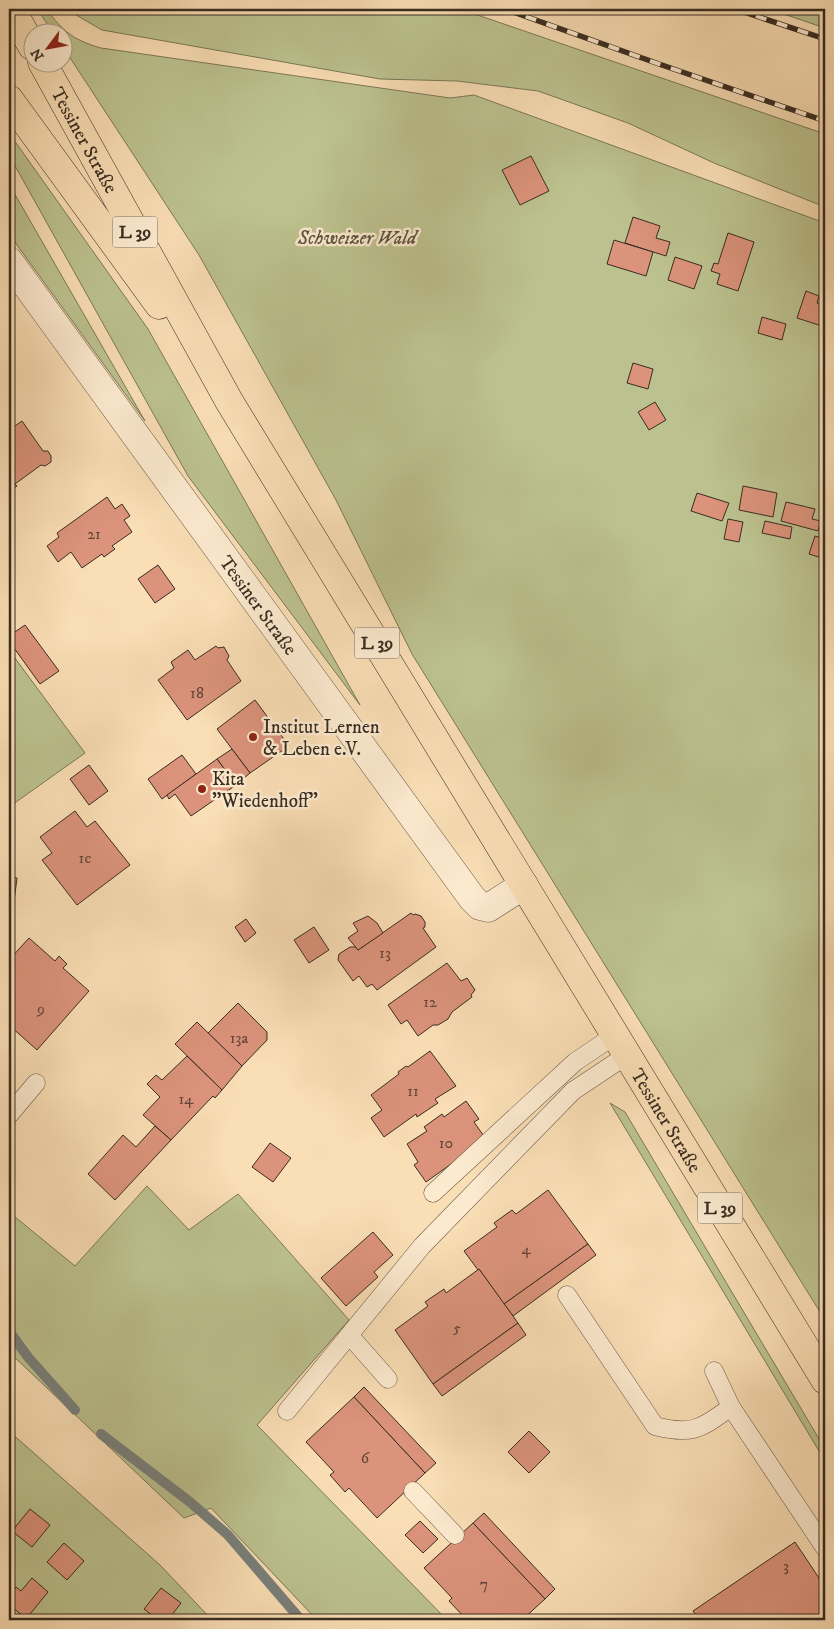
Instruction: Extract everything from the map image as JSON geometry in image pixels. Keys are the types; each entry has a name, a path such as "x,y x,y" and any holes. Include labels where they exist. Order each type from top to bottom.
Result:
{"main road":[{"path":"11,9 22,28"},
{"name":"Tessiner Straße","path":"48,72 229,400 825,1380"},
{"name":"Tessiner Straße","path":"9,99 229,400"}],"street":[{"name":"Tessiner Straße","path":"9,261 472,898 480,906 488,908 524,884"}],"lane":[{"path":"433,1194 575,1062 621,1045"},
{"path":"287,1411 422,1246 549,1114 621,1045"},
{"path":"9,1115 36,1083"},
{"path":"567,1295 656,1426 675,1431 700,1428 732,1406"},
{"path":"350,1336 388,1379"},
{"path":"714,1371 732,1406 825,1548"},
{"path":"413,1491 455,1535"}],"green space":[{"name":"Schweizer Wald","path":"37,9 46,9 56,22 46,22"},
{"path":"70,9 460,9 825,134 825,207 714,163 628,123 538,91 457,81 380,79 102,30 76,15"},
{"path":"769,9 825,9 825,28"},
{"name":"Schweizer Wald","path":"72,35 83,42 101,48 450,98 474,95 825,223 825,1320 412,654 336,500 199,255 72,61"},
{"path":"9,133 148,329 360,705 188,476 9,155"},
{"path":"9,184 145,421 9,234"},
{"path":"9,650 85,753 9,807"},
{"path":"610,1103 625,1112 825,1449 825,1461"},
{"path":"147,1186 189,1230 238,1194 349,1320 257,1425 447,1620 317,1620 211,1508 184,1518 9,1352 9,1212 75,1266"},
{"path":"9,1431 160,1565 212,1620 9,1620"}],"building":[{"path":"531,156 549,191 520,205 502,170"},
{"path":"633,217 660,226 656,238 670,242 666,256 625,243"},
{"path":"728,233 754,242 738,291 717,284 720,274 711,271 714,263 718,264"},
{"path":"614,240 653,252 646,276 607,264"},
{"path":"675,257 702,266 694,289 668,280"},
{"path":"806,291 819,296 817,303 825,306 825,327 797,318"},
{"path":"762,317 786,324 782,340 758,333"},
{"path":"633,363 653,369 648,389 627,383"},
{"path":"655,402 666,420 649,430 638,412"},
{"path":"22,421 43,451 48,451 51,456 51,462 45,466 41,465 15,484 17,486 9,491 9,430"},
{"path":"743,486 777,493 773,517 739,510"},
{"path":"697,493 729,503 722,521 691,511"},
{"path":"107,497 115,509 122,504 130,516 124,520 132,532 112,546 115,549 104,557 102,554 82,568 71,552 58,562 47,546 59,537 57,533"},
{"path":"786,502 815,509 812,519 821,521 818,531 781,521"},
{"path":"728,519 743,522 739,542 724,539"},
{"path":"765,521 792,527 790,539 762,533"},
{"path":"815,536 825,539 825,559 809,554"},
{"path":"158,565 175,589 155,603 138,579"},
{"path":"25,625 59,671 40,684 9,641 9,636"},
{"path":"216,646 218,648 224,647 229,656 227,660 241,681 187,720 158,680 174,668 171,662 188,650 195,660"},
{"name":"Institut Lernen & Leben e.V.","path":"255,700 289,746 250,773 217,729"},
{"path":"232,749 250,773 236,785 217,759"},
{"path":"182,755 196,774 162,799 148,779"},
{"name":"Kita \"Wiedenhoff\"","path":"217,759 236,785 191,816 175,794 169,799 167,795"},
{"path":"89,765 108,791 89,805 70,779"},
{"path":"75,811 87,827 95,821 130,865 77,905 42,860 52,853 40,837"},
{"path":"9,877 17,878 12,917 9,917"},
{"path":"411,913 421,916 425,922 425,927 423,928 436,947 377,990 372,984 367,987 359,976 353,981 338,960 339,954 350,947 355,947 358,950"},
{"path":"368,916 377,923 383,933 358,950 348,938 358,931 353,923"},
{"path":"246,919 256,933 245,942 235,927"},
{"path":"314,927 329,950 309,963 294,940"},
{"path":"29,938 55,961 59,956 67,964 63,968 89,991 37,1050 9,1025 9,960"},
{"path":"447,963 461,981 467,978 475,990 471,995 472,997 452,1012 448,1019 438,1025 433,1025 418,1036 407,1020 401,1024 388,1005"},
{"path":"238,1003 267,1032 267,1040 242,1066 208,1033"},
{"path":"197,1022 242,1066 222,1090 175,1044"},
{"path":"430,1051 456,1086 435,1099 438,1103 417,1117 416,1114 384,1137 371,1118 382,1110 371,1095 399,1074 398,1072 406,1066 408,1067"},
{"path":"187,1056 222,1090 215,1098 213,1096 171,1140 143,1115 160,1097 147,1084 156,1075 162,1080"},
{"path":"466,1101 479,1119 474,1122 486,1139 426,1182 414,1165 418,1162 407,1144 427,1131 424,1127 442,1114 444,1117"},
{"path":"155,1126 171,1140 115,1200 88,1174 123,1135 136,1147"},
{"path":"270,1143 291,1158 273,1182 252,1167"},
{"path":"548,1190 588,1244 504,1304 464,1251 497,1227 494,1223 512,1210 516,1214"},
{"path":"373,1232 393,1255 374,1272 378,1277 346,1306 321,1278"},
{"path":"588,1244 596,1255 513,1316 504,1304"},
{"path":"479,1269 518,1323 433,1384 395,1330 428,1306 425,1302 444,1289 446,1293"},
{"path":"518,1323 526,1335 442,1396 433,1384"},
{"path":"364,1387 436,1463 425,1473 354,1397"},
{"path":"354,1397 425,1473 377,1518 349,1488 345,1492 330,1475 334,1472 306,1442"},
{"path":"529,1431 550,1452 529,1473 508,1452"},
{"path":"30,1509 50,1525 32,1547 12,1531"},
{"path":"484,1513 555,1589 545,1599 473,1523"},
{"path":"420,1521 438,1539 423,1553 405,1535"},
{"path":"473,1523 545,1599 522,1620 473,1620 468,1615 465,1618 449,1601 452,1598 424,1568"},
{"path":"795,1542 825,1587 825,1620 699,1620 693,1611"},
{"path":"64,1543 84,1561 67,1580 47,1562"},
{"path":"32,1578 48,1592 26,1619 9,1604 9,1596 16,1587 21,1591"},
{"path":"161,1588 181,1603 168,1620 158,1620 144,1609"}],"waterway":[{"path":"9,1331 28,1357 75,1410"},
{"path":"101,1434 190,1502 228,1535 301,1620"}],"railway":[{"path":"505,9 825,121"},
{"path":"735,9 825,39"}],"place":[{"name":"Institut Lernen & Leben e.V.","path":"253,737"},
{"name":"Kita \"Wiedenhoff\"","path":"202,789"}]}
